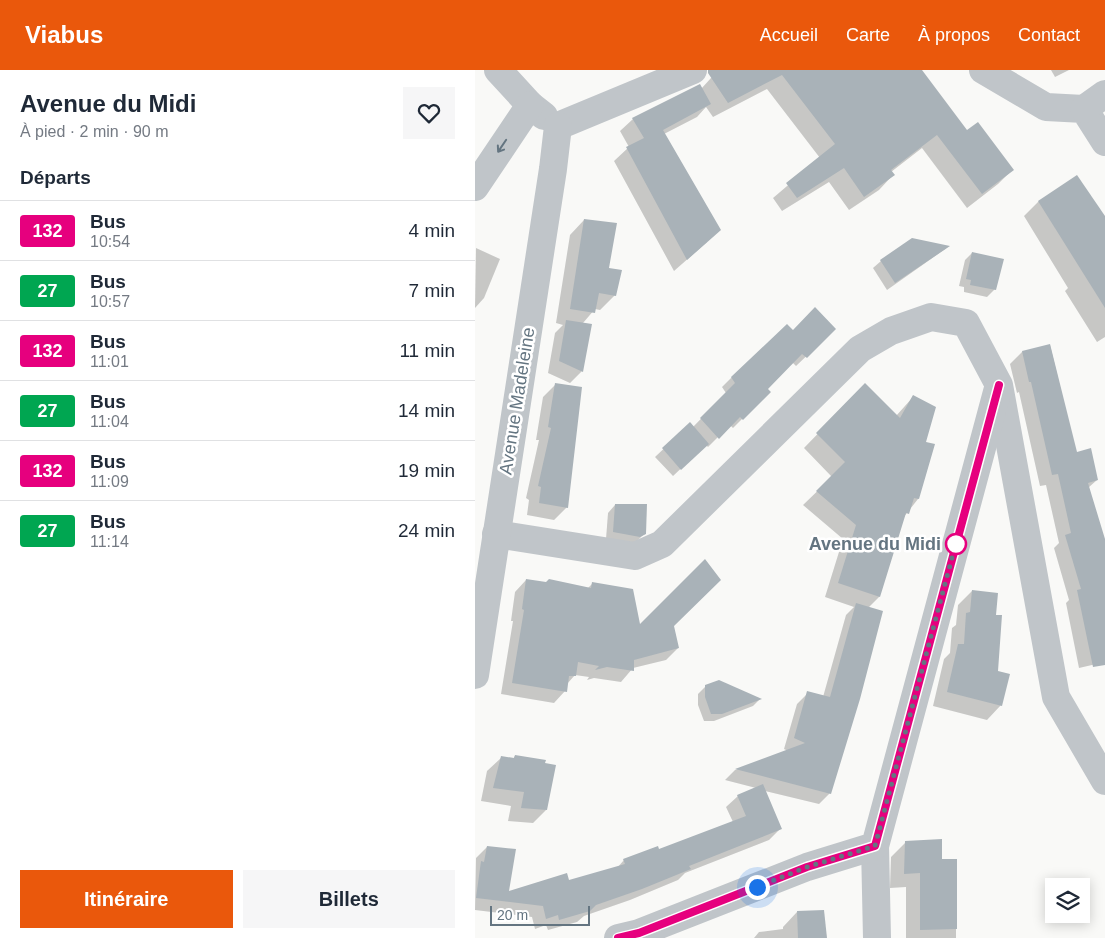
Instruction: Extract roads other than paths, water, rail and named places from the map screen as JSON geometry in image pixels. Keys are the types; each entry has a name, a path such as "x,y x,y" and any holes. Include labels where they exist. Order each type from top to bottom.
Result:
{"street":[{"path":"498,70 530,106 558,126 692,70"},
{"path":"983,70 1046,107 1095,101 1105,142"},
{"path":"475,186 530,106"},
{"name":"Avenue Madeleine","path":"475,675 558,126"},
{"path":"496,534 635,556 662,544 860,349 891,332 931,316 966,323 999,385 1056,697 1105,781"},
{"path":"877,938 875,846 999,385"},
{"path":"618,938 639,933 807,867 875,846"}],"place":[{"name":"Avenue du Midi","path":"956,544"}]}
